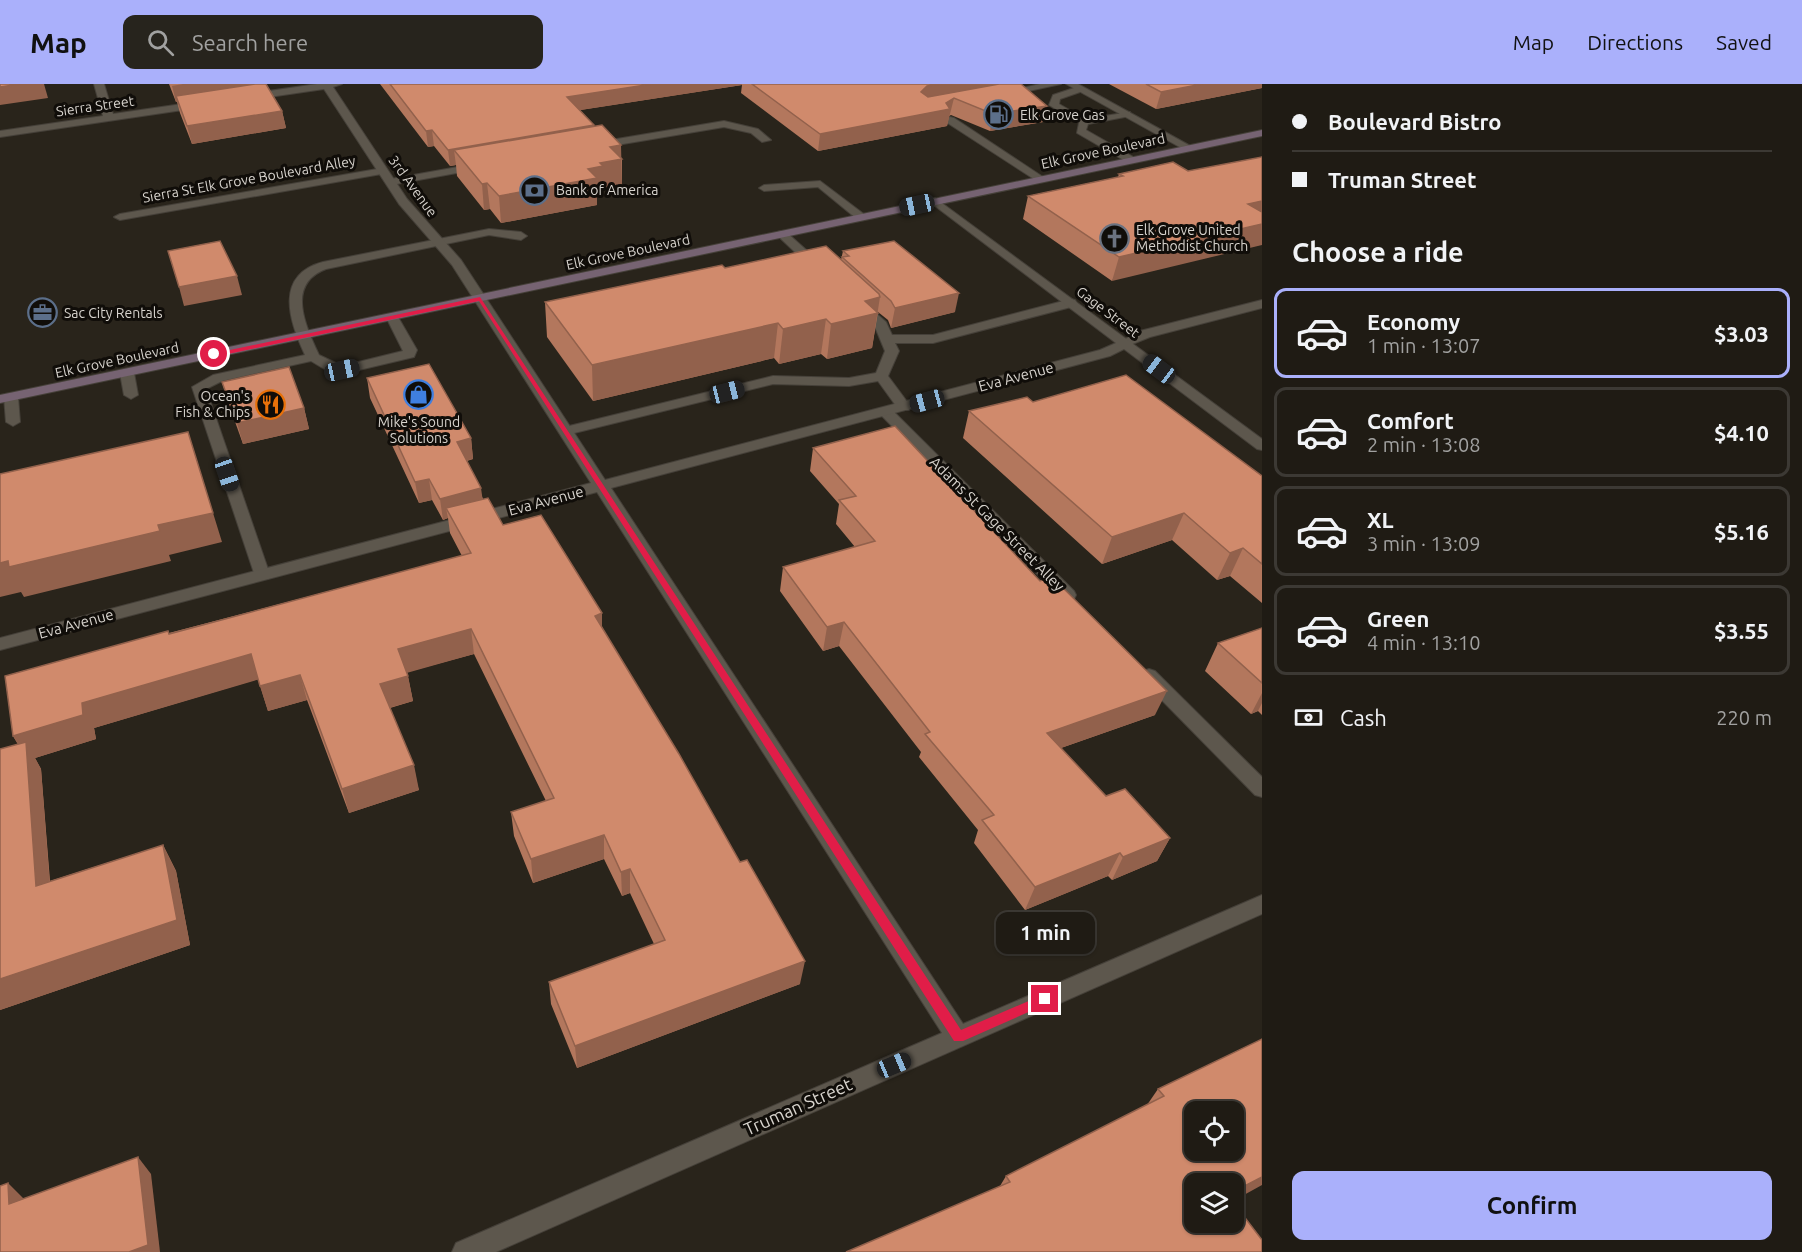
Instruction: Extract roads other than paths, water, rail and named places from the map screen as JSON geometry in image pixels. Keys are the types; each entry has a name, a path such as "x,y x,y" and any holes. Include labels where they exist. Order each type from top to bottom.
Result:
{"main road":[{"name":"Elk Grove Boulevard","path":"5,398 1262,133"}],"street":[{"path":"99,84 109,118"},
{"path":"992,96 1056,84"},
{"path":"235,99 332,85"},
{"name":"3rd Avenue","path":"332,85 383,171 435,243 457,263 958,1037"},
{"path":"1126,114 1084,122 1054,105 1056,97 1075,87 1126,114 1189,148"},
{"name":"Sierra Street","path":"0,134 212,102"},
{"path":"950,120 1041,179"},
{"path":"1084,122 1081,131 1131,160"},
{"path":"582,148 724,124 754,131 766,140"},
{"path":"391,182 489,165"},
{"name":"Sierra St Elk Grove Boulevard Alley","path":"120,217 383,171"},
{"path":"764,188 820,184 861,217"},
{"name":"Gage Street","path":"935,201 1262,446"},
{"path":"392,317 410,350 409,354 342,370 332,368 313,357 302,336 294,292 305,274 323,266 489,232 521,236"},
{"path":"782,234 832,279"},
{"path":"848,295 881,325 890,345 881,376"},
{"path":"890,345 933,339 1071,303"},
{"name":"Eva Avenue","path":"0,644 1105,353 1145,334 1262,304"},
{"path":"262,575 202,403 199,387 218,378 313,357"},
{"path":"127,373 132,395"},
{"path":"566,431 773,380 849,382 881,376"},
{"path":"881,376 904,406"},
{"path":"5,398 13,422"},
{"name":"Adams St Gage Street Alley","path":"885,411 1078,604"},
{"path":"1136,663 1262,789"},
{"name":"Truman Street","path":"465,1252 1262,904"}],"place":[{"name":"Elk Grove Gas","path":"999,115"},
{"name":"Bank of America","path":"535,190"},
{"name":"Elk Grove United Methodist Church","path":"1115,238"},
{"name":"Sac City Rentals","path":"43,313"},
{"name":"Mike's Sound Solutions","path":"419,395"},
{"name":"Ocean's Fish & Chips","path":"271,404"}]}
